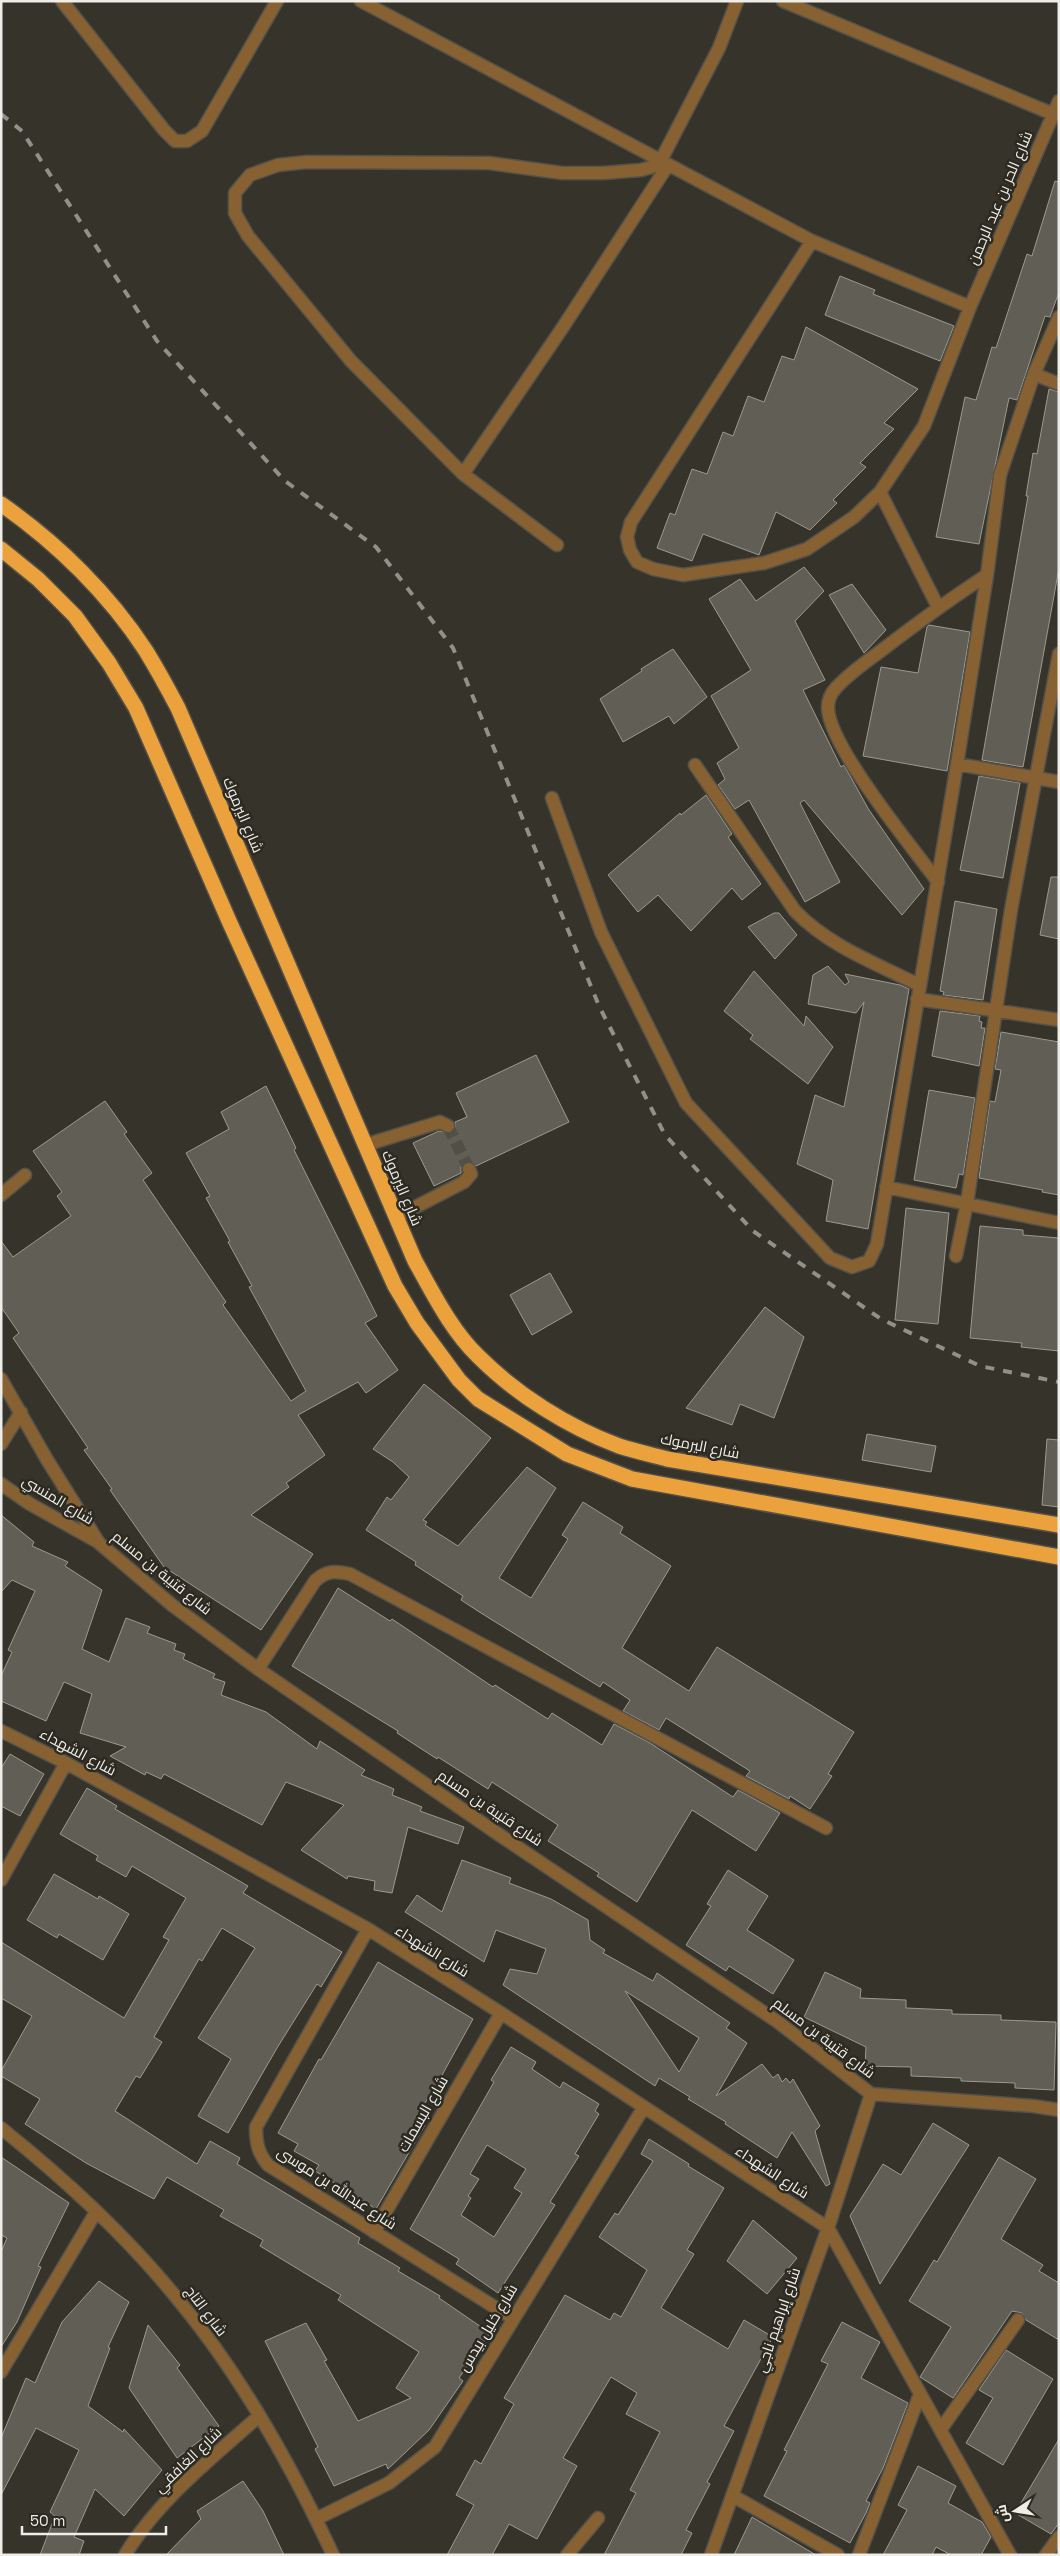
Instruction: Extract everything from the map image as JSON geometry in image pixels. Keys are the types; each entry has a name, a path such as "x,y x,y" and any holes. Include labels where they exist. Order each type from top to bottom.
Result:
{"highway":[{"name":"شارع اليرموك","path":"1,504 32,525 108,601 145,650 178,708 415,1261 444,1313 477,1355 513,1387 562,1419 620,1446 667,1459 1059,1525"},
{"path":"1,549 38,579 75,616 109,663 136,708 229,921 395,1286 436,1351 459,1380 478,1399 567,1454 632,1479 1059,1557"}],"street":[{"path":"62,1 164,130 175,141 187,141 202,131 277,1"},
{"path":"361,1 568,113 665,162 812,241 896,274 970,307"},
{"path":"463,474 564,326 665,162 719,48 737,1"},
{"path":"784,1 1053,114"},
{"name":"شارع الحر بن عبد الرحمن","path":"812,241 630,522 628,537 630,550 637,562 653,570 683,575 764,563 807,550 854,518 880,492 924,426 970,307 1059,102"},
{"path":"557,545 463,474 351,361 248,236 235,213 235,194 250,175 278,165 288,164 335,161 489,163 562,173 603,173 641,170 665,162"},
{"path":"552,798 601,932 686,1103 830,1258 852,1267 869,1261 877,1244 919,985 938,882 987,575 1000,475 1034,374 1059,317"},
{"path":"1034,374 1059,384"},
{"path":"880,492 938,607"},
{"path":"938,882 836,739 828,721 828,704 833,690 938,607 987,575"},
{"path":"956,1256 966,1203 1011,910 1059,654"},
{"path":"957,764 1059,782"},
{"path":"695,766 794,911 811,928 836,944 919,985"},
{"path":"917,999 1059,1020"},
{"path":"365,1145 440,1122 448,1126"},
{"path":"396,1217 464,1182 470,1174 470,1169"},
{"path":"1,1195 24,1175"},
{"path":"886,1187 1059,1223"},
{"name":"شارع قتيبة بن مسلم","path":"1,1379 46,1458 99,1543 172,1605 258,1669 509,1842 778,2022 871,2094 1032,2106 1059,2110"},
{"path":"1,1444 21,1412"},
{"name":"شارع المنسي","path":"1,1484 30,1504 99,1543"},
{"path":"258,1669 315,1581 323,1573 333,1571 350,1574 826,1828"},
{"name":"شارع الشهداء","path":"1,1731 66,1763 368,1930 501,2013 828,2228"},
{"path":"3,1872 66,1763"},
{"name":"شارع عبدالله بن موسى","path":"368,1930 256,2127 256,2141 260,2155 268,2165 512,2318"},
{"name":"شارع البسمات","path":"374,2232 501,2013"},
{"name":"شارع إبراهيم ناجي","path":"711,2555 828,2228 871,2094"},
{"name":"شارع خليل بيدس","path":"316,2519 389,2483 435,2447 512,2318 644,2107"},
{"name":"شارع التاج","path":"1,2128 47,2165 96,2212 144,2260 182,2303 259,2416 316,2519 333,2555"},
{"path":"3,2366 96,2212"},
{"path":"828,2228 1010,2555"},
{"path":"941,2429 1018,2320"},
{"path":"859,2555 920,2394"},
{"name":"شارع الغافقي","path":"125,2555 145,2526 166,2502 259,2416"},
{"path":"733,2496 838,2555"},
{"path":"567,2555 598,2518"},
{"path":"1046,2555 1059,2538"}],"building":[{"path":"1055,181 1059,182 1059,292 1050,317 1045,316 1017,400 1009,398 979,544 936,537 965,397 976,400 992,347 996,348 1027,254 1032,256"},
{"path":"840,276 875,290 873,294 954,326 940,361 825,315"},
{"path":"806,327 918,389 884,423 894,429 860,463 866,467 833,500 837,503 810,530 776,512 759,555 703,534 692,561 657,548 670,513 675,515 692,469 707,474 723,432 733,436 748,396 764,402 782,356 794,360"},
{"path":"1049,389 1059,392 1059,568 1023,767 982,760 1028,496 1026,496 1033,453 1037,454"},
{"path":"804,567 824,591 795,621 825,680 803,690 841,767 844,765 869,810 924,889 902,915 804,800 800,803 840,882 805,902 749,800 735,809 718,785 725,779 717,763 739,748 711,696 751,670 709,599 740,579 756,601"},
{"path":"852,584 886,630 864,653 829,595"},
{"path":"929,625 970,632 947,771 863,756 881,667 918,673 927,627"},
{"path":"673,649 707,697 674,724 669,716 623,742 600,699 642,671 641,669"},
{"path":"979,776 1020,783 1003,878 960,870"},
{"path":"706,795 732,834 728,837 761,884 742,900 732,888 691,931 658,895 638,912 608,875 680,813 681,815"},
{"path":"1051,877 1059,877 1059,939 1040,935"},
{"path":"955,901 997,909 983,1000 943,995 944,992 940,991"},
{"path":"774,913 779,913 797,935 775,959 748,927"},
{"path":"828,966 845,985 849,982 845,974 900,985 909,989 868,1229 826,1221 833,1180 797,1164 815,1095 844,1107 864,1002 856,1013 808,1004 813,975"},
{"path":"754,971 804,1026 806,1016 833,1047 808,1084 750,1039 753,1035 724,1011"},
{"path":"940,1011 980,1016 981,1028 985,1028 979,1066 932,1056"},
{"path":"1001,1032 1059,1042 1059,1195 1042,1192 1043,1190 979,1178 990,1101 995,1102 1001,1070 995,1069"},
{"path":"536,1055 569,1122 476,1166 471,1161 466,1162 461,1167 461,1173 434,1186 413,1143 439,1131 452,1133 455,1129 455,1122 467,1117 456,1093"},
{"path":"266,1086 296,1148 294,1150 377,1316 365,1323 398,1370 366,1393 358,1382 298,1415 325,1455 286,1483 289,1487 251,1515 313,1554 261,1630 164,1567 110,1490 112,1489 84,1450 88,1448 13,1338 19,1333 1,1307 1,1241 13,1257 71,1216 57,1196 62,1192 33,1151 105,1101 127,1132 124,1134 152,1173 143,1180 226,1302 223,1305 291,1401 306,1391 249,1287 252,1286 206,1198 210,1196 186,1153 229,1129 221,1112"},
{"path":"929,1090 975,1098 963,1175 959,1174 956,1188 914,1180"},
{"path":"906,1208 949,1213 938,1324 895,1320"},
{"path":"980,1226 1023,1230 1023,1235 1059,1238 1059,1351 1021,1347 1022,1343 970,1338"},
{"path":"550,1273 572,1312 532,1335 510,1295"},
{"path":"765,1307 804,1337 774,1418 740,1404 732,1425 686,1408"},
{"path":"424,1384 491,1438 423,1520 427,1522 425,1525 458,1546 527,1467 556,1488 499,1578 531,1598 568,1539 562,1535 583,1502 623,1527 620,1533 671,1566 622,1648 689,1691 717,1647 854,1732 828,1774 832,1776 810,1809 790,1796 789,1799 746,1776 750,1771 666,1718 659,1730 623,1711 630,1700 603,1682 600,1687 481,1613 461,1600 463,1596 415,1565 416,1562 366,1530 387,1497 391,1500 409,1477 393,1462 373,1449"},
{"path":"867,1434 936,1446 931,1472 862,1460"},
{"path":"1047,1439 1059,1440 1059,1507 1042,1505"},
{"path":"1,1515 34,1542 32,1546 68,1562 65,1566 102,1590 82,1649 109,1662 126,1618 150,1627 147,1633 176,1644 174,1650 185,1654 183,1659 215,1674 213,1678 225,1682 221,1695 266,1712 317,1749 320,1741 365,1770 361,1775 394,1789 392,1795 422,1807 420,1811 464,1827 458,1844 408,1827 392,1893 374,1890 375,1881 348,1876 347,1879 301,1850 344,1805 286,1782 262,1825 164,1774 161,1779 146,1772 145,1775 110,1756 126,1747 80,1733 92,1694 64,1682 46,1721 1,1701 1,1676 12,1652 8,1650 35,1591 12,1580 1,1592"},
{"path":"338,1588 390,1621 392,1619 493,1687 495,1685 548,1719 552,1713 602,1745 614,1724 650,1743 733,1797 738,1790 780,1813 756,1851 692,1810 637,1902 597,1876 599,1873 548,1841 558,1825 492,1782 488,1789 438,1757 437,1759 397,1733 398,1731 292,1666"},
{"path":"10,1754 44,1774 20,1816 1,1806 1,1768"},
{"path":"87,1788 117,1806 115,1809 248,1886 243,1893 342,1952 321,1987 317,1984 277,2048 228,2133 198,2116 231,2059 198,2038 255,1948 222,1928 202,1961 199,1959 154,2037 162,2042 140,2078 136,2076 115,2111 197,2164 210,2141 240,2158 237,2164 360,2238 358,2243 400,2268 398,2271 440,2296 439,2298 490,2333 459,2378 463,2381 429,2430 388,2469 386,2464 334,2486 315,2449 318,2447 265,2341 306,2323 327,2360 324,2361 358,2421 411,2398 396,2388 419,2352 338,2300 341,2295 260,2246 263,2240 220,2216 224,2210 167,2177 154,2199 86,2163 25,2124 40,2099 1,2076 1,2071 32,2016 1,1998 1,1942 124,2018 169,1940 163,1937 186,1898 132,1866 126,1877 96,1860 98,1856 60,1834"},
{"path":"462,1860 511,1878 509,1883 551,1899 588,1920 590,1940 605,1950 603,1953 653,1981 657,1973 730,2023 726,2028 747,2043 716,2096 762,2064 773,2078 778,2074 782,2082 786,2078 790,2083 793,2079 820,2126 815,2131 830,2184 826,2186 792,2132 777,2158 725,2124 726,2122 688,2099 690,2097 659,2078 655,2086 503,1985 510,1969 537,1974 546,1949 496,1930 484,1962 405,1912 417,1895 442,1912","holes":["625,1991 699,2038 679,2072"]},
{"path":"728,1870 768,1896 747,1930 794,1960 773,1994 729,1966 726,1971 686,1945 711,1906 707,1904"},
{"path":"54,1874 98,1899 99,1896 129,1914 103,1960 59,1934 57,1938 27,1920"},
{"path":"378,1962 473,2019 436,2086 415,2118 425,2125 376,2209 315,2171 319,2165 294,2151 298,2144 278,2133 319,2059 321,2060"},
{"path":"825,1972 861,1989 860,1998 906,2000 906,2008 952,2010 952,2014 1001,2015 1001,2020 1056,2022 1054,2090 1015,2088 1015,2083 961,2081 961,2078 911,2076 911,2067 865,2066 866,2047 804,2017"},
{"path":"511,2047 536,2062 532,2069 560,2088 563,2082 599,2104 595,2111 599,2114 575,2154 579,2156 550,2202 555,2205 498,2293 456,2264 459,2259 410,2229 494,2082 491,2080","holes":["487,2145 526,2169 514,2188 522,2193 494,2237 461,2215 471,2198 468,2196 479,2179 470,2174"]},
{"path":"933,2123 969,2145 880,2284 850,2216 883,2164 901,2175"},
{"path":"649,2139 724,2188 687,2250 694,2254 661,2308 728,2349 744,2320 773,2337 724,2426 734,2431 707,2482 710,2484 686,2530 692,2533 681,2555 604,2555 636,2493 630,2490 660,2432 626,2414 637,2393 611,2377 563,2458 577,2466 537,2539 509,2524 492,2555 447,2555 474,2505 456,2495 475,2460 481,2464 514,2404 504,2398 565,2295 610,2320 614,2313 621,2317 647,2270 599,2237 615,2213 618,2215 653,2161 641,2154"},
{"path":"1,2157 69,2203 38,2266 41,2267 17,2322 1,2347 1,2252 7,2238 1,2235"},
{"path":"999,2157 1036,2179 1001,2239 1043,2265 1039,2271 1059,2283 1059,2340 1026,2320 1022,2313 1012,2311 953,2398 920,2377 951,2327 909,2301 934,2260 937,2262"},
{"path":"753,2220 797,2258 767,2294 727,2261"},
{"path":"99,2281 129,2302 108,2347 110,2348 88,2406 123,2432 124,2429 162,2470 124,2516 95,2489 74,2537 84,2541 79,2555 40,2555 55,2516 50,2512 79,2450 36,2428 1,2495 1,2438 26,2378 35,2383 62,2322"},
{"path":"842,2322 880,2342 861,2378 908,2403 883,2468 866,2501 870,2503 866,2513 850,2543 764,2496 787,2451 784,2450 828,2364 821,2361"},
{"path":"148,2325 180,2365 177,2368 219,2426 177,2458 129,2388"},
{"path":"1006,2350 1053,2379 1003,2465 966,2443 993,2398 979,2390"},
{"path":"1059,2439 1059,2523 1051,2534 1015,2513"},
{"path":"918,2466 956,2486 948,2503 982,2522 991,2537 981,2555 951,2555 936,2547 932,2555 883,2555 907,2510 898,2505"},
{"path":"243,2481 263,2511 284,2555 166,2555 201,2519 197,2511"},
{"path":"752,2517 816,2555 734,2555"}],"tunnel":[{"path":"448,1126 469,1169"}],"railway":[{"path":"1,114 22,131 157,341 285,481 376,547 453,648 599,1006 665,1135 753,1231 881,1319 980,1366 1059,1382"}]}
